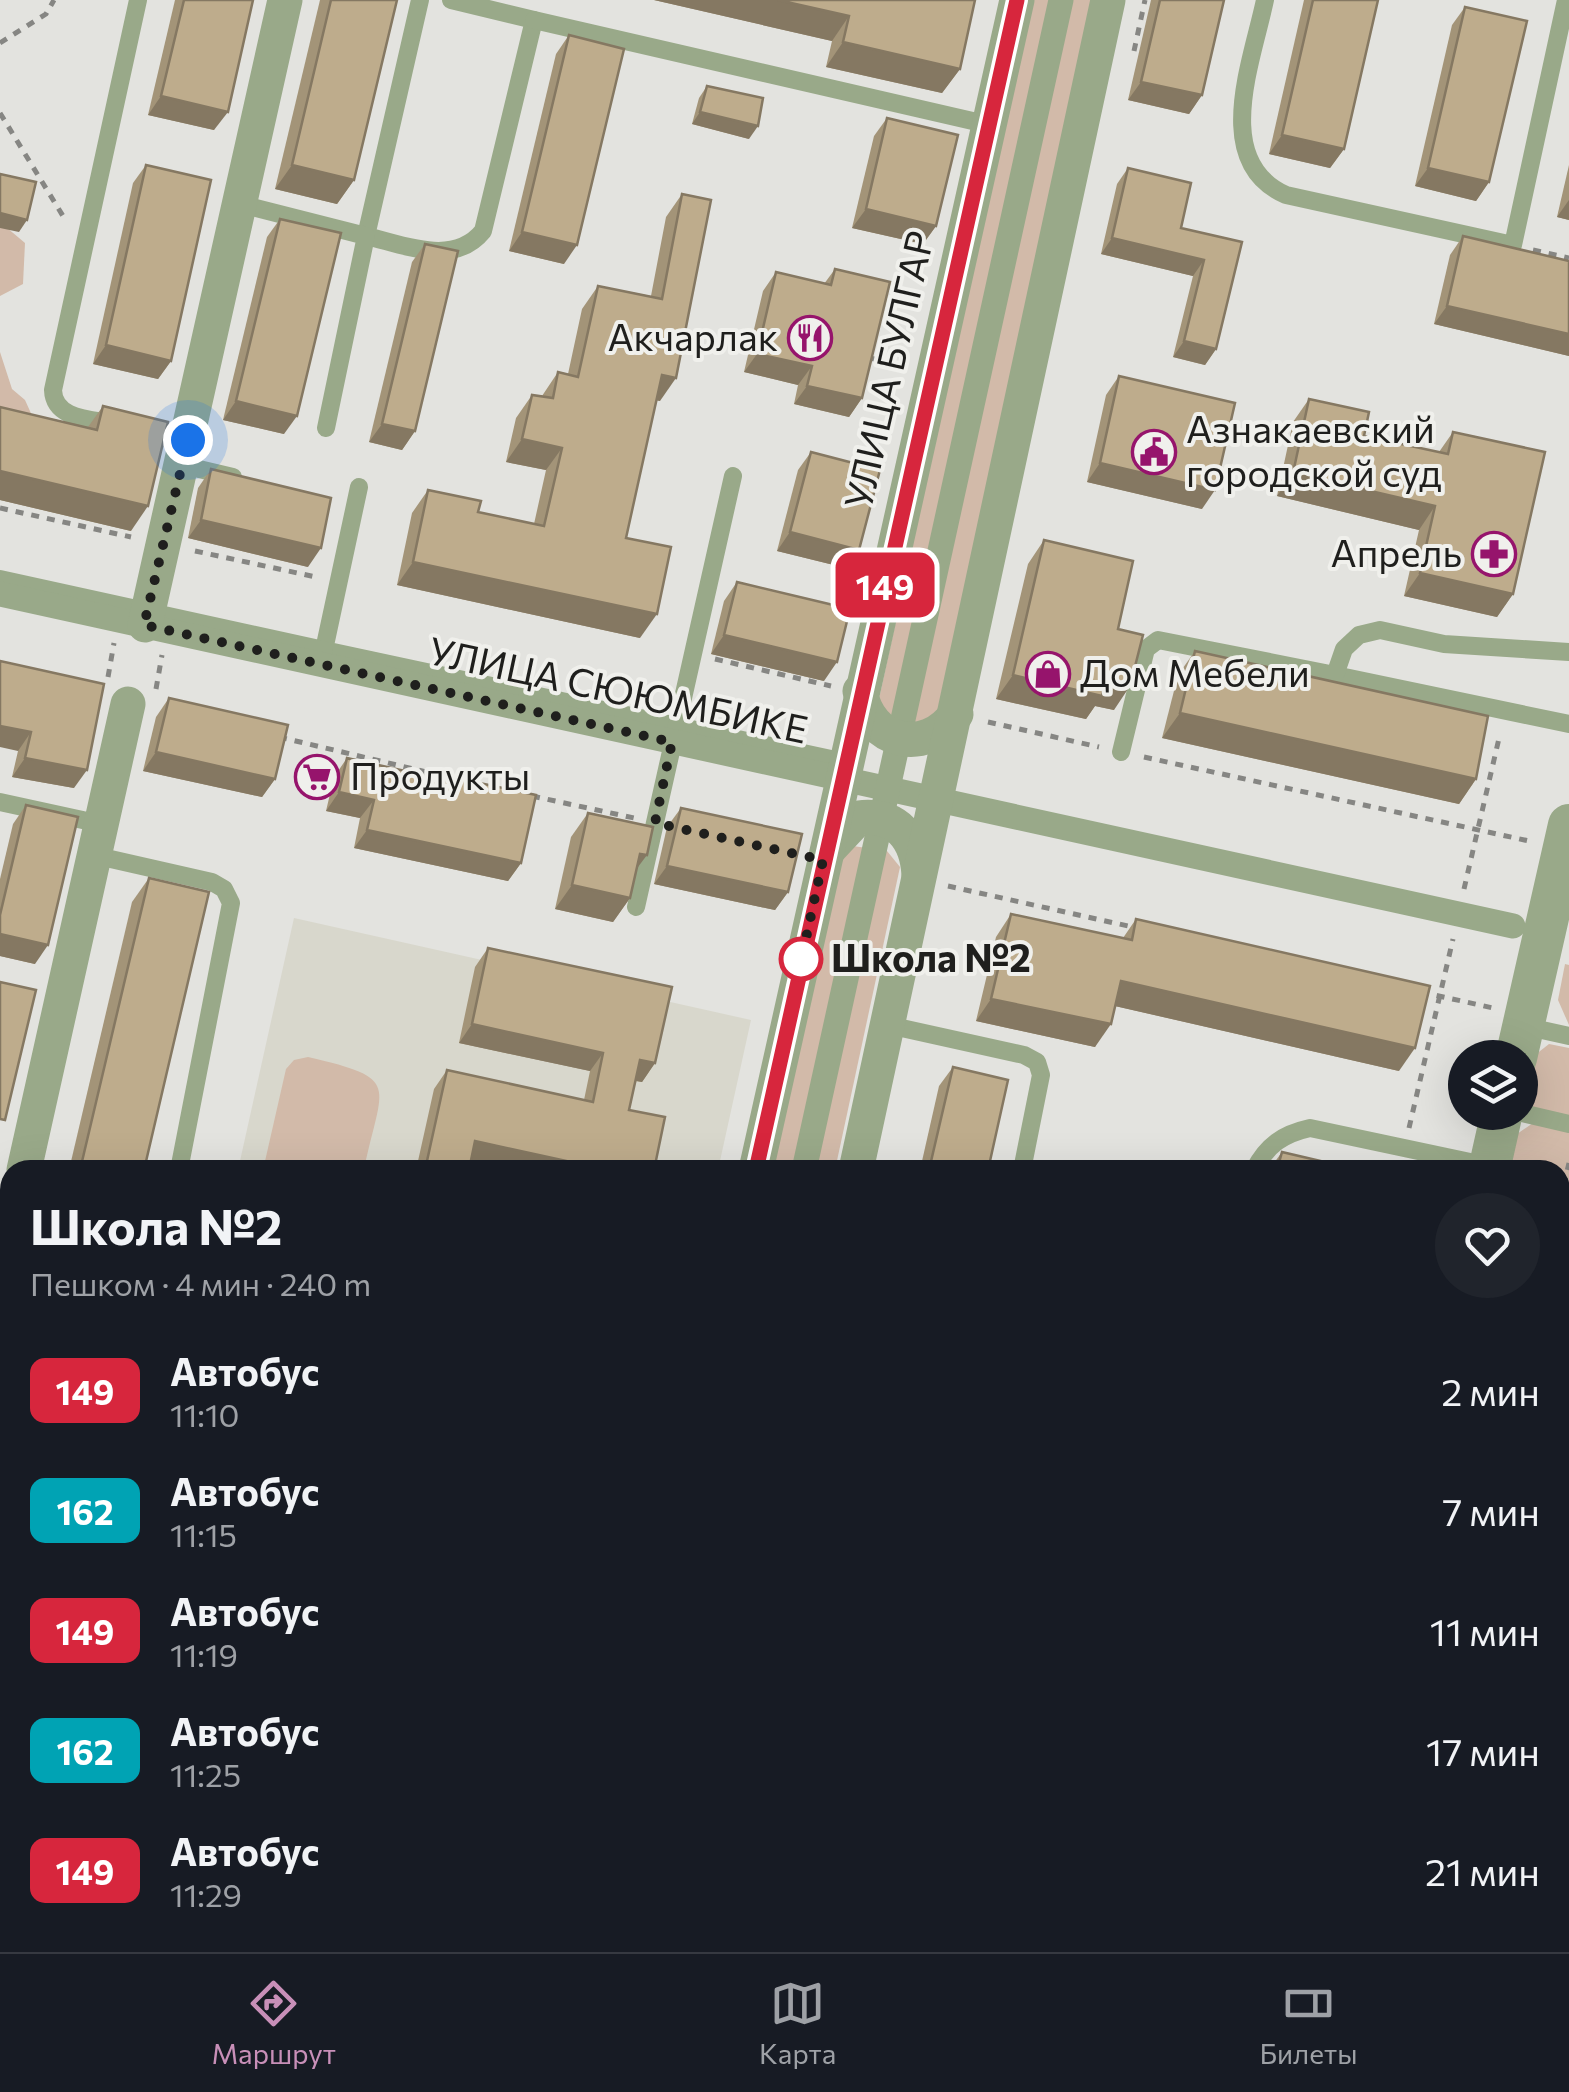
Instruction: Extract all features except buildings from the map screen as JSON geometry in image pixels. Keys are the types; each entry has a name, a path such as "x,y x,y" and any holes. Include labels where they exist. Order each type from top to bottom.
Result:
{"street":[{"path":"147,618 181,447 285,0"},
{"name":"УЛИЦА БУЛГАР","path":"758,1160 1017,0"},
{"path":"806,1160 1062,0"},
{"path":"858,1160 1108,0"},
{"name":"УЛИЦА СЮЮМБИКЕ","path":"0,594 147,618 843,770 885,803 938,800 1512,926"},
{"path":"860,692 871,722 889,736 932,737 956,714"},
{"path":"26,1160 128,704"},
{"path":"823,860 848,825 885,803"},
{"path":"885,803 911,841 920,882"},
{"path":"1521,1033 1566,837"},
{"path":"1492,1160 1498,1130"}],"lane":[{"path":"138,0 53,390 54,403 64,412 139,429"},
{"path":"326,428 420,0"},
{"path":"451,0 990,125"},
{"path":"1265,0 1242,128 1250,168 1265,185 1286,194 1512,245 1566,0"},
{"path":"240,204 436,252 458,250 474,242 483,231 534,20"},
{"path":"181,447 255,482"},
{"path":"636,907 733,476"},
{"path":"324,650 359,487"},
{"path":"0,578 147,618 324,650 674,734"},
{"path":"1335,675 1344,649 1358,635 1380,630 1444,644 1569,652"},
{"path":"1121,752 1146,649 1158,640 1569,724"},
{"path":"0,802 224,889 231,903 181,1160"},
{"path":"888,1026 1024,1054 1037,1062 1041,1076 1024,1160"},
{"path":"1521,1033 1569,1036"},
{"path":"1538,1117 1569,1124"},
{"path":"1260,1160 1270,1145 1289,1133 1310,1128 1457,1160"}],"path":[{"path":"0,43 46,14 54,0"},
{"path":"0,113 82,252"},
{"path":"1512,245 1569,258"},
{"path":"870,358 904,366"},
{"path":"692,654 860,692"},
{"path":"1404,1147 1506,711"},
{"path":"956,714 1479,830 1566,837"},
{"path":"274,736 442,775"},
{"path":"517,793 655,823"},
{"path":"920,882 1154,932"},
{"path":"1402,988 1440,996 1521,1033"}],"shaded area":[{"path":"1031,0 1092,0 935,723 914,730 877,708"},
{"path":"0,222 25,243 23,284 0,296"},
{"path":"0,352 12,389 25,400 34,420 0,428"},
{"path":"853,846 887,851 900,867 837,1160 774,1160 842,853"},
{"name":"Школа №2","path":"294,918 751,1020 720,1160 240,1160"},
{"path":"1565,964 1569,965 1569,1025 1558,1000"},
{"path":"1549,1044 1569,1048 1569,1116 1538,1109 1538,1053"},
{"path":"308,1057 372,1079 379,1102 366,1160 265,1160 286,1069 294,1060"},
{"path":"1538,1124 1569,1131 1569,1160 1511,1160 1517,1134 1523,1130 1538,1130"}],"bus line":[{"name":"149","path":"758,1160 1017,0"}],"place":[{"name":"Акчарлак","path":"810,338"},
{"name":"Азнакаевский городской суд","path":"1154,452"},
{"name":"Апрель","path":"1494,554"},
{"name":"Дом Мебели","path":"1048,674"},
{"name":"Продукты","path":"317,777"},
{"name":"Школа №2","path":"801,959"}],"route":[{"path":"188,440 144,625 672,742 655,823 823,860 800,966 801,959"}]}
